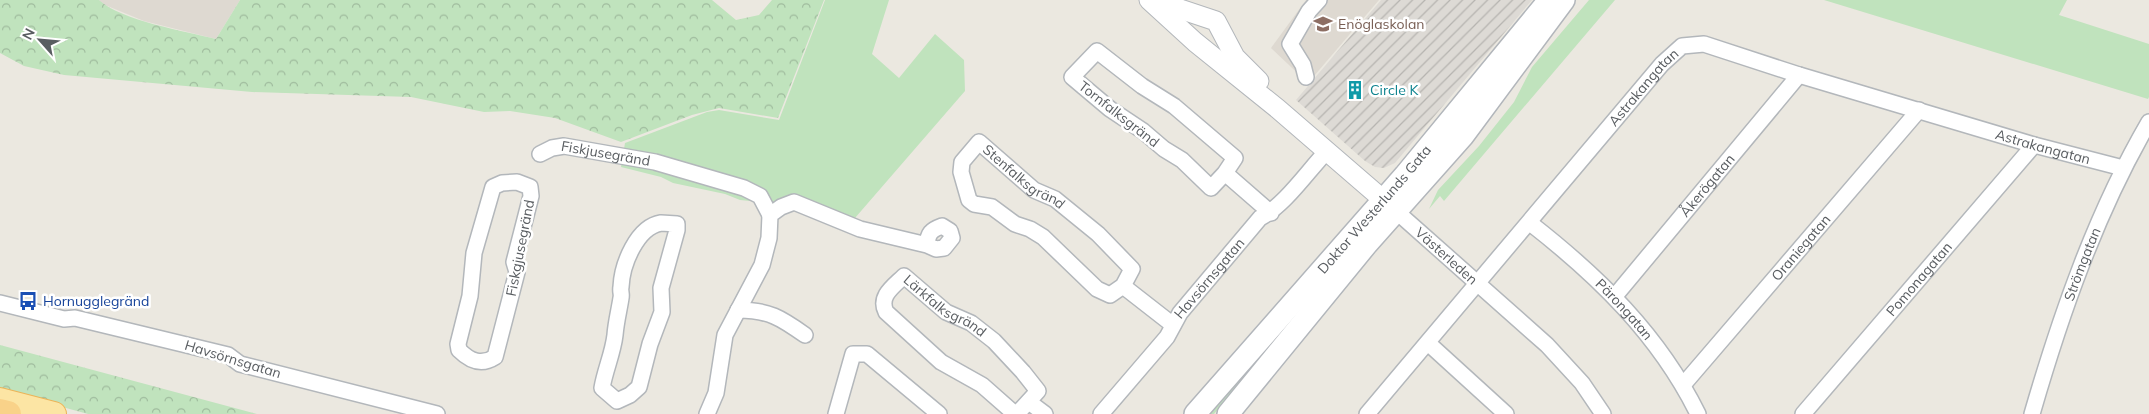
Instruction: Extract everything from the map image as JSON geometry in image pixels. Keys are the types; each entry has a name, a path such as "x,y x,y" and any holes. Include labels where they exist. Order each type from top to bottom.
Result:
{"highway":[{"path":"0,412 8,414"}],"main road":[{"name":"Doktor Westerlunds Gata","path":"1228,414 1367,244 1390,206 1549,0"},
{"name":"Doktor Westerlunds Gata","path":"1196,414 1390,206 1463,136 1564,0"},
{"path":"0,400 54,414"}],"street":[{"name":"Västerleden","path":"1149,0 1189,37 1278,109 1390,206 1566,364 1602,414"},
{"name":"Västerleden","path":"1164,0 1180,9 1216,21 1235,57 1265,88 1278,109"},
{"path":"1306,77 1303,65 1290,44 1309,11 1319,0"},
{"path":"1189,37 1190,20 1197,15"},
{"name":"Astrakangatan","path":"1367,414 1530,223 1662,64 1682,46 1704,44 1799,75 2034,145 2123,168"},
{"name":"Tornfalksgränd","path":"1097,51 1142,86 1174,106 1235,158 1225,174 1211,188 1173,153 1164,149 1143,131 1110,109 1072,77 1097,51"},
{"name":"Åkerögatan","path":"1615,296 1799,75"},
{"name":"Oraniegatan","path":"1683,384 1919,110"},
{"name":"Strömgatan","path":"2032,414 2054,337 2123,168 2149,122"},
{"name":"Stenfalksgränd","path":"979,142 1034,190 1055,199 1098,234 1132,269 1123,286 1110,295 1097,288 1043,237 1030,229 1015,224 992,207 974,204 969,200 961,172 962,162 979,142"},
{"name":"Pomonagatan","path":"1803,414 2034,145"},
{"name":"Fiskjusegränd","path":"540,154 552,148 564,146 672,167 744,188 760,196 770,214"},
{"name":"Havsörnsgatan","path":"1101,414 1167,337 1180,313 1260,218 1270,213 1327,152"},
{"path":"1225,174 1270,213"},
{"name":"Fiskgjusegränd","path":"517,182 530,187 531,196 514,262 517,272 495,357 487,362 472,361 459,350 458,344 470,296 474,253 493,188 502,183 517,182"},
{"path":"707,414 716,393 725,335 762,265 769,238 770,214 794,202 854,227 927,245"},
{"name":"Pärongatan","path":"1530,223 1567,251 1615,296 1645,331 1683,384 1698,414"},
{"path":"653,224 677,224 662,288 662,312 650,344 639,387 618,402 602,388 615,336 614,325 622,295 620,288 624,269 635,241 653,224"},
{"name":"Lärkfalksgränd","path":"904,276 946,312 971,323 994,341 1038,391 1029,402 1016,414 982,384 941,362 886,312 883,305 884,298 904,276"},
{"path":"1123,286 1173,325"},
{"name":"Havsörnsgatan","path":"0,303 64,319 75,318 228,355 240,364 437,414"},
{"path":"738,310 766,312 779,317 805,334"},
{"path":"1428,343 1497,411"},
{"path":"836,414 853,354 867,354 939,414"},
{"path":"1029,402 1045,414"}],"shaded area":[{"path":"99,0 240,0 216,39 144,21 105,5"},
{"name":"Enöglaskolan","path":"1306,0 1379,0 1308,83 1271,48"},
{"path":"1381,0 1532,0 1395,163 1384,168 1375,167 1365,161 1296,100"}],"green space":[{"path":"0,0 99,0 123,14 138,19 216,39 240,0 712,0 736,20 759,15 772,0 824,0 778,118 719,108 692,115 621,142 555,118 510,111 484,112 411,97 252,92 64,75 24,66 0,53"},
{"path":"825,0 889,0 872,54 899,78 935,34 964,60 965,91 855,218 798,197 773,203 740,200 725,194 673,183 661,177 621,167 625,143 707,112 719,110 779,120"},
{"path":"1589,0 1615,0 1444,201 1440,196 1429,209 1438,190 1479,146 1514,102 1532,67"},
{"path":"1824,0 2067,0 2059,15 2149,44 2149,97 2148,99"},
{"path":"1327,278 1214,414 1208,414"},
{"path":"0,345 257,414 88,414 0,390"}],"place":[{"name":"Enöglaskolan","path":"1323,24"},
{"name":"Circle K","path":"1355,90"},
{"name":"Hornugglegränd","path":"28,301"}]}
